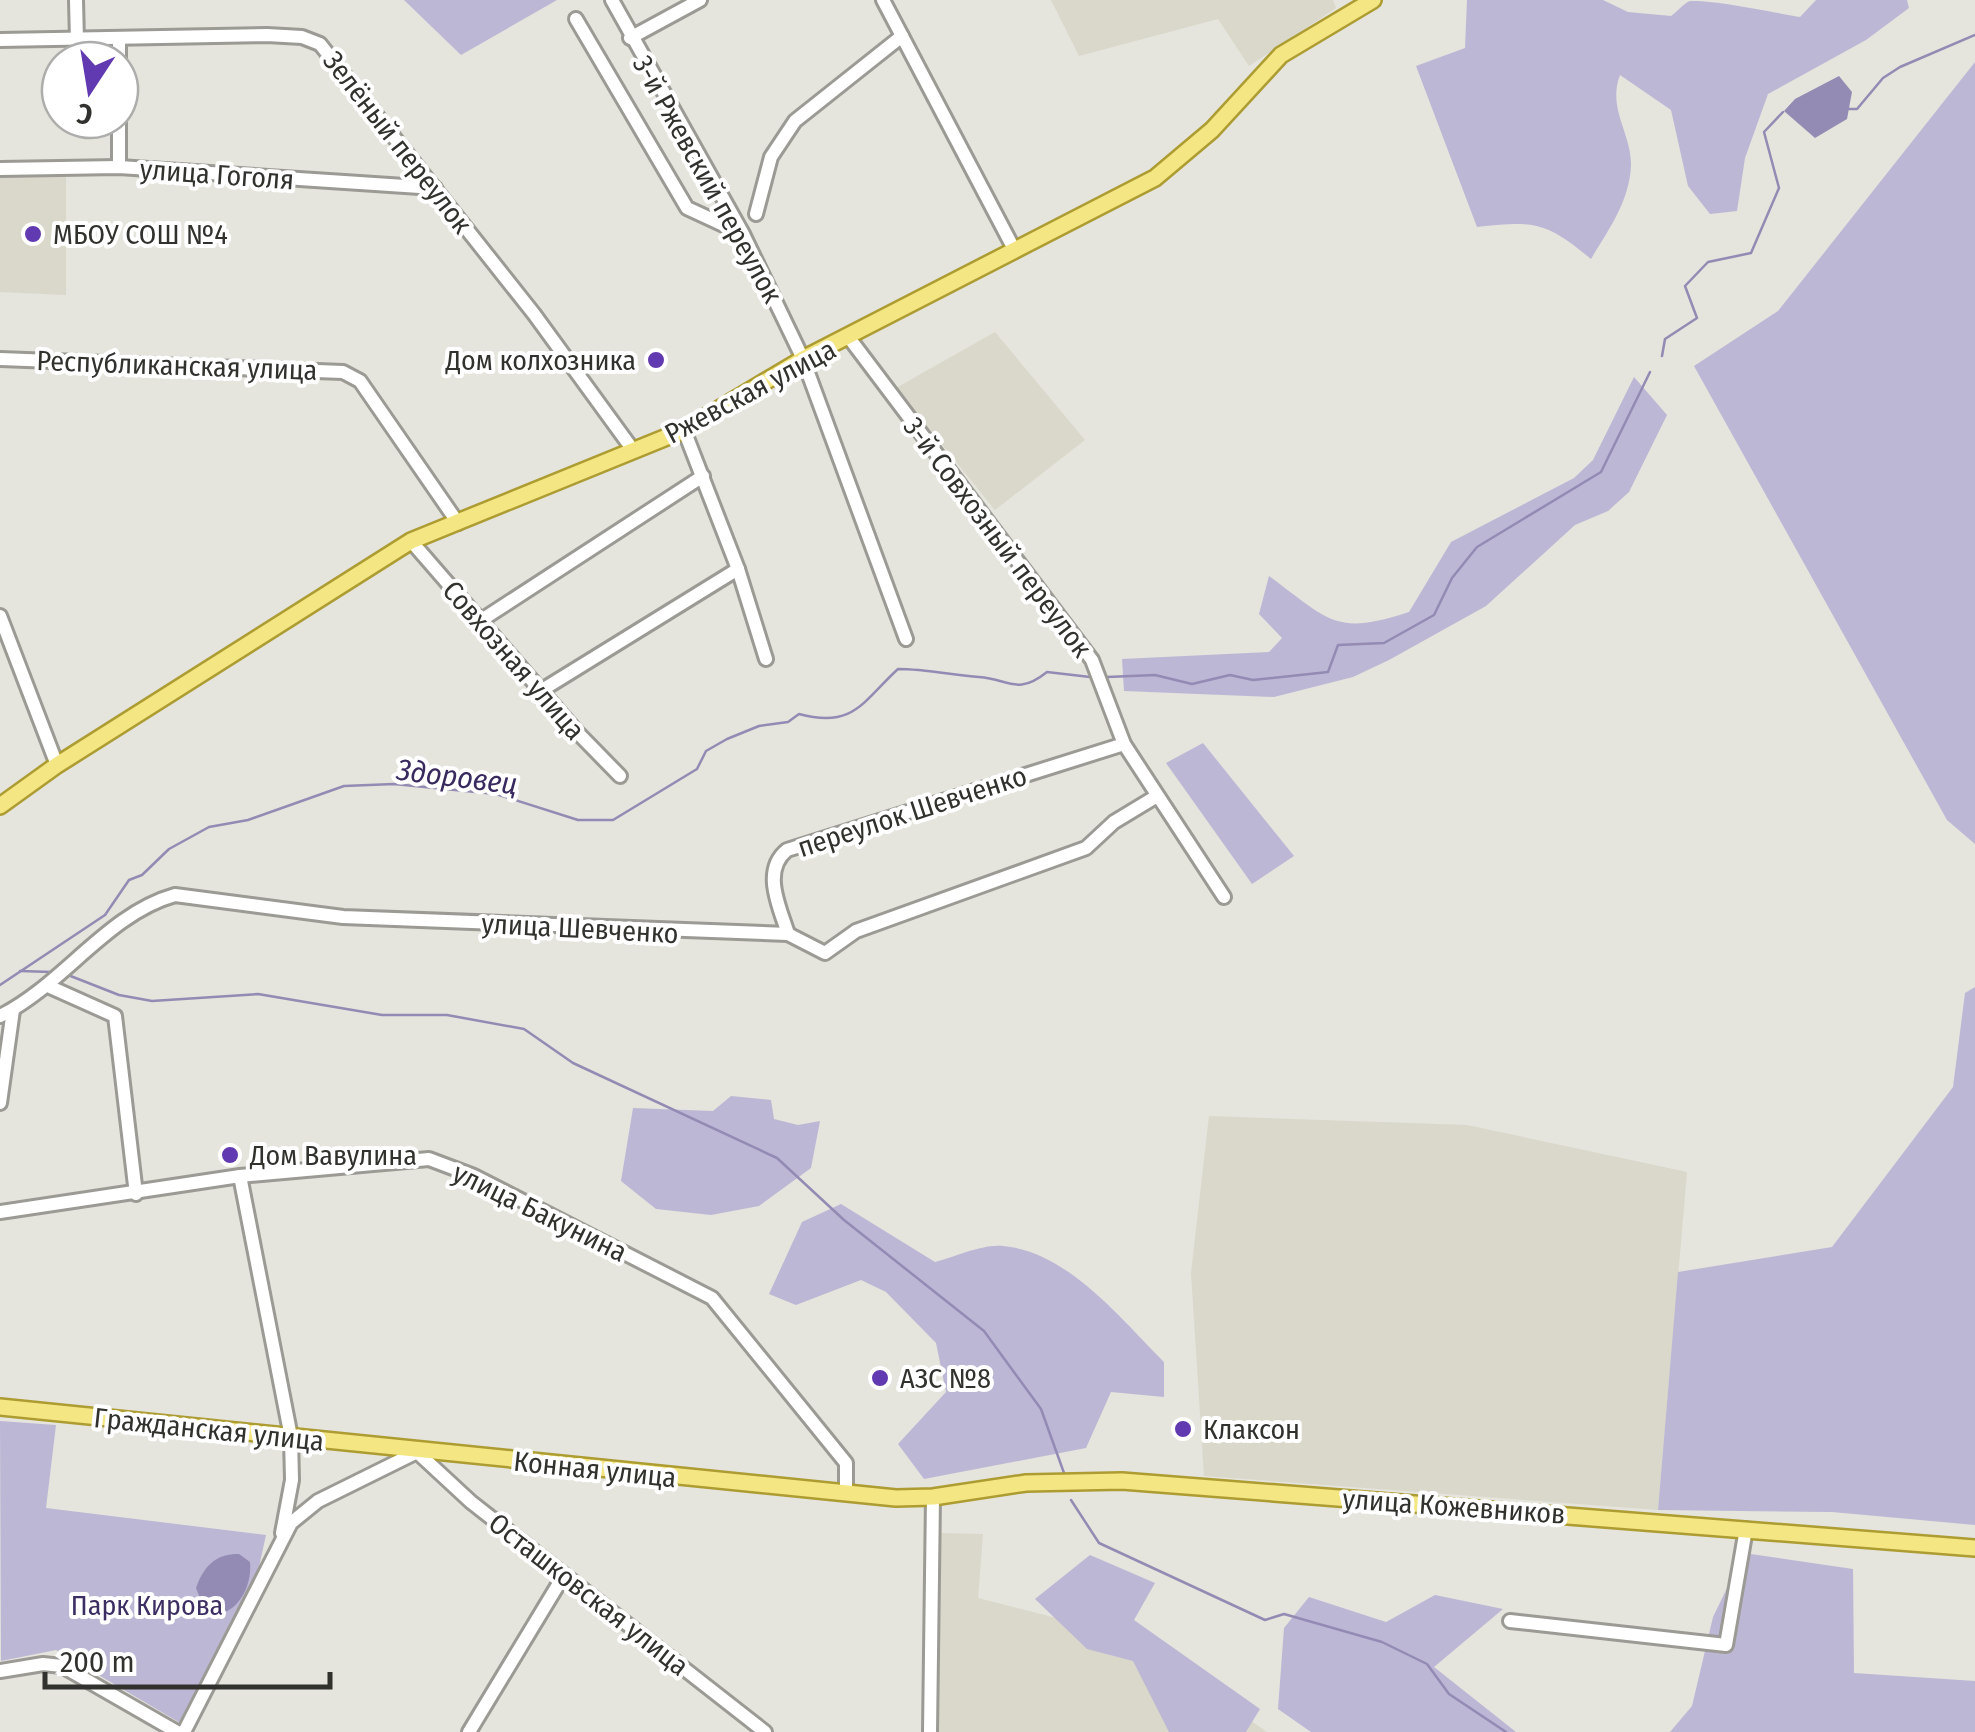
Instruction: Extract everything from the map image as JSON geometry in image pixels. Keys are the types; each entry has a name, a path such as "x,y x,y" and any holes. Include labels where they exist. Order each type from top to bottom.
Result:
{"main road":[{"name":"Ржевская улица","path":"0,806 56,765 412,540 684,430 803,359 850,338 1176,164 1281,55 1373,0"},
{"name":"Гражданская улица","path":"0,1407 417,1452"},
{"name":"Конная улица","path":"417,1452 933,1498"},
{"name":"улица Кожевников","path":"933,1498 1026,1483 1122,1481 1975,1548"}],"street":[{"path":"76,0 76,40"},
{"name":"3-й Ржевский переулок","path":"612,0 743,234 803,359"},
{"path":"630,38 700,0"},
{"path":"882,0 1016,251"},
{"path":"576,19 687,208 743,234"},
{"name":"Зелёный переулок","path":"118,40 267,35 311,40 328,50 634,450"},
{"path":"756,214 771,156 795,121 902,36"},
{"name":"Зелёный переулок","path":"0,40 40,40"},
{"path":"119,140 119,167"},
{"name":"улица Гоголя","path":"0,168 119,167 434,188"},
{"name":"3-й Совхозный переулок","path":"850,338 1092,660 1124,744 1224,897"},
{"name":"Республиканская улица","path":"0,359 344,372 360,381 458,522"},
{"path":"803,359 906,639"},
{"path":"684,430 738,569 766,659"},
{"path":"480,621 703,476"},
{"name":"Совхозная улица","path":"412,540 620,776"},
{"path":"542,690 738,569"},
{"path":"0,616 56,765"},
{"name":"переулок Шевченко","path":"788,934 773,884 778,857 787,850 1124,744"},
{"name":"улица Шевченко","path":"6,1013 48,986 70,963 154,901 175,895 343,917 788,934 825,954 856,931 1086,848 1114,822 1157,796"},
{"path":"48,986 115,1016 136,1194"},
{"path":"0,1104 6,1013"},
{"name":"улица Бакунина","path":"0,1212 240,1176 429,1159 474,1176 712,1298 846,1463 846,1493"},
{"name":"Конная улица","path":"240,1176 291,1437 292,1480 281,1535"},
{"path":"375,1447 380,1468"},
{"name":"Конная улица","path":"180,1732 281,1535 297,1516 380,1468 417,1452"},
{"name":"Осташковская улица","path":"417,1452 564,1575 765,1732"},
{"path":"292,1480 298,1494 318,1502"},
{"path":"930,1732 933,1498"},
{"path":"1510,1621 1726,1645 1746,1529"},
{"path":"469,1732 564,1575"},
{"path":"0,1671 43,1664 62,1666 180,1732"}],"shaded area":[{"path":"1051,0 1333,0 1336,8 1249,66 1218,19 1079,56"},
{"path":"1839,76 1852,92 1847,119 1815,138 1784,111 1795,99"},
{"name":"МБОУ СОШ №4","path":"0,175 66,176 66,295 0,292"},
{"path":"995,332 1085,440 995,510 896,388"},
{"path":"1209,1116 1467,1125 1687,1172 1658,1510 1204,1476 1191,1273"},
{"path":"940,1533 983,1534 978,1598 1084,1625 1109,1622 1267,1732 935,1732"},
{"path":"239,1554 250,1562 247,1585 240,1599 223,1613 203,1606 196,1588 202,1574 217,1559"}],"green space":[{"path":"404,0 557,0 461,55"},
{"path":"1467,0 1603,0 1628,12 1671,16 1690,1 1800,17 1816,0 1907,0 1909,8 1866,40 1768,94 1745,158 1737,211 1710,214 1688,186 1671,110 1620,75 1616,99 1630,154 1629,179 1617,215 1591,259 1562,237 1538,227 1477,227 1416,66 1465,48"},
{"path":"1975,62 1975,844 1947,820 1694,366 1778,311"},
{"path":"1634,377 1667,415 1629,492 1608,511 1575,525 1486,606 1353,677 1274,697 1124,691 1122,659 1269,652 1282,638 1259,614 1269,576 1333,620 1364,623 1409,612 1451,542 1574,478 1593,460"},
{"path":"1203,743 1294,856 1252,884 1166,763"},
{"path":"1975,987 1975,1525 1832,1512 1658,1510 1678,1272 1832,1247 1953,1087 1965,993"},
{"path":"731,1096 771,1100 774,1119 798,1125 820,1121 811,1168 759,1206 711,1215 656,1209 621,1181 633,1108 713,1111"},
{"path":"841,1204 935,1262 995,1246 1027,1251 1049,1260 1091,1290 1164,1362 1164,1397 1111,1392 1086,1448 924,1479 898,1444 946,1392 936,1343 886,1292 861,1280 796,1305 769,1294 802,1222"},
{"name":"Парк Кирова","path":"0,1421 56,1425 46,1508 266,1535 257,1576 182,1724 56,1650 1,1661"},
{"path":"1744,1553 1853,1569 1854,1673 1975,1681 1975,1732 1670,1732 1692,1706 1713,1617"},
{"path":"1090,1555 1155,1583 1134,1620 1260,1709 1246,1732 1169,1732 1133,1661 1087,1649 1035,1599"},
{"path":"1435,1595 1503,1609 1434,1667 1516,1732 1311,1732 1278,1709 1284,1628 1309,1597 1386,1622"}],"waterway":[{"name":"Здоровец","path":"1846,109 1857,109 1883,78 1900,67 1975,35"},
{"name":"Здоровец","path":"1662,356 1665,339 1697,318 1685,286 1708,262 1751,253 1779,188 1764,132 1783,112"},
{"name":"Здоровец","path":"1107,677 1155,675 1192,684 1230,675 1253,680 1328,672 1338,645 1384,643 1434,615 1452,578 1477,547 1601,472 1650,372"},
{"name":"Здоровец","path":"0,985 105,915 129,880 142,875 169,849 209,827 248,820 344,786 394,784 496,794 578,820 613,820 697,769 706,751 727,739 759,726 788,722 799,714 818,718 845,715 866,701 898,669 1020,685 1047,672 1090,677"},
{"path":"20,971 52,972"},
{"path":"68,975 119,995 152,1001 258,994 382,1015 447,1015 524,1029 573,1063 777,1158 844,1220 984,1331 1041,1409 1064,1473"},
{"path":"1071,1500 1099,1543 1265,1620 1284,1614 1382,1642 1427,1664 1449,1694 1506,1732"}],"place":[{"name":"МБОУ СОШ №4","path":"33,234"},
{"name":"Дом колхозника","path":"656,360"},
{"name":"Дом Вавулина","path":"230,1155"},
{"name":"АЗС №8","path":"880,1378"},
{"name":"Клаксон","path":"1183,1429"}]}
